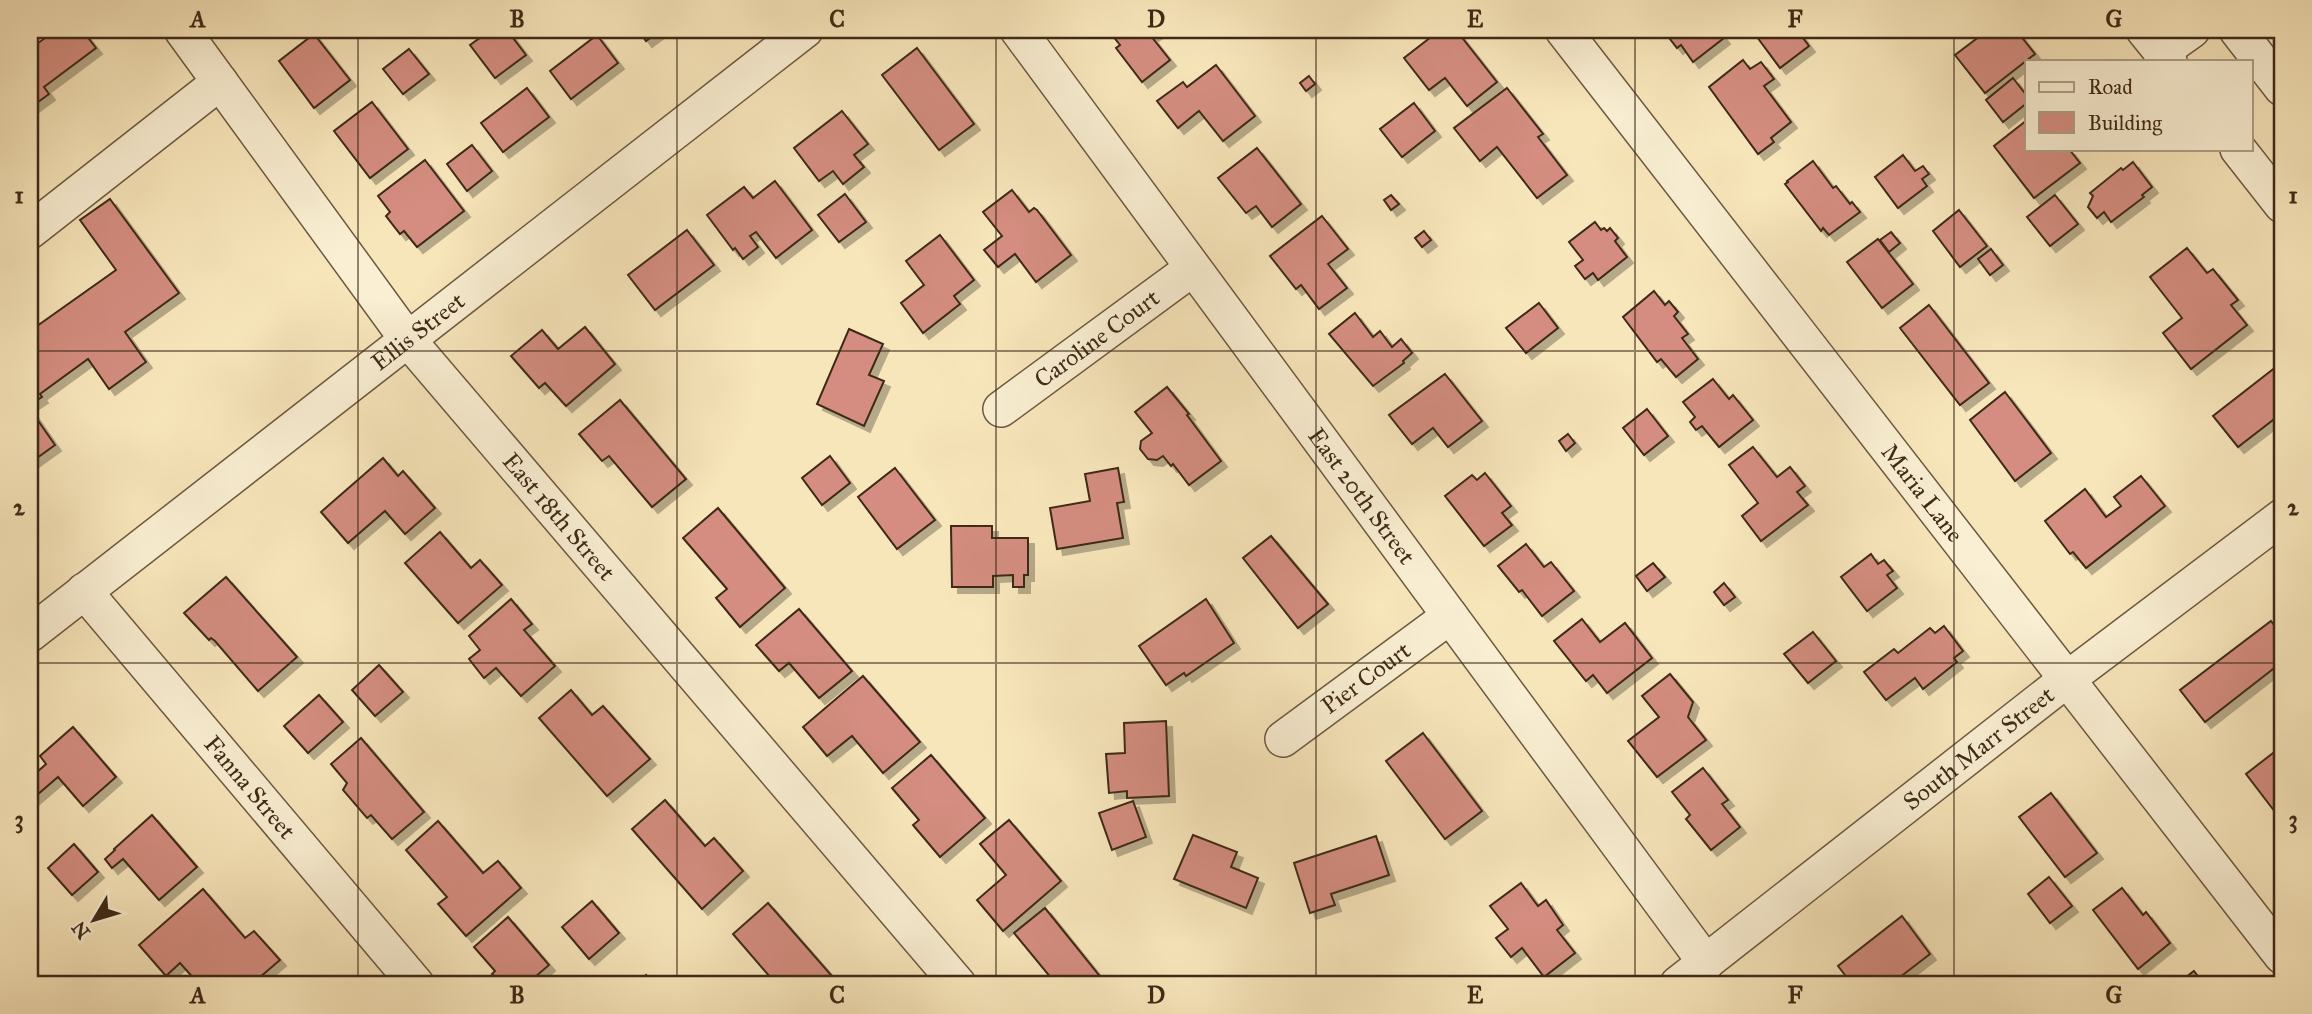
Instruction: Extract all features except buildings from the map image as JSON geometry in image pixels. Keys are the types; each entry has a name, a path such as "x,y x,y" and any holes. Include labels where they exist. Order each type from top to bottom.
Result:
{"street":[{"name":"East 18th Street","path":"182,30 408,340 958,984"},
{"name":"Ellis Street","path":"30,634 805,30"},
{"name":"East 20th Street","path":"1018,30 1706,963"},
{"name":"Maria Lane","path":"1563,30 2282,956"},
{"path":"2158,47 2192,30"},
{"path":"2237,30 2282,88"},
{"path":"30,231 220,82"},
{"path":"2239,150 2282,205"},
{"name":"Caroline Court","path":"1001,409 1193,268"},
{"name":"South Marr Street","path":"1678,984 2066,680 2282,517"},
{"name":"Fanna Street","path":"85,591 416,984"},
{"name":"Pier Court","path":"1283,739 1450,616"}]}
